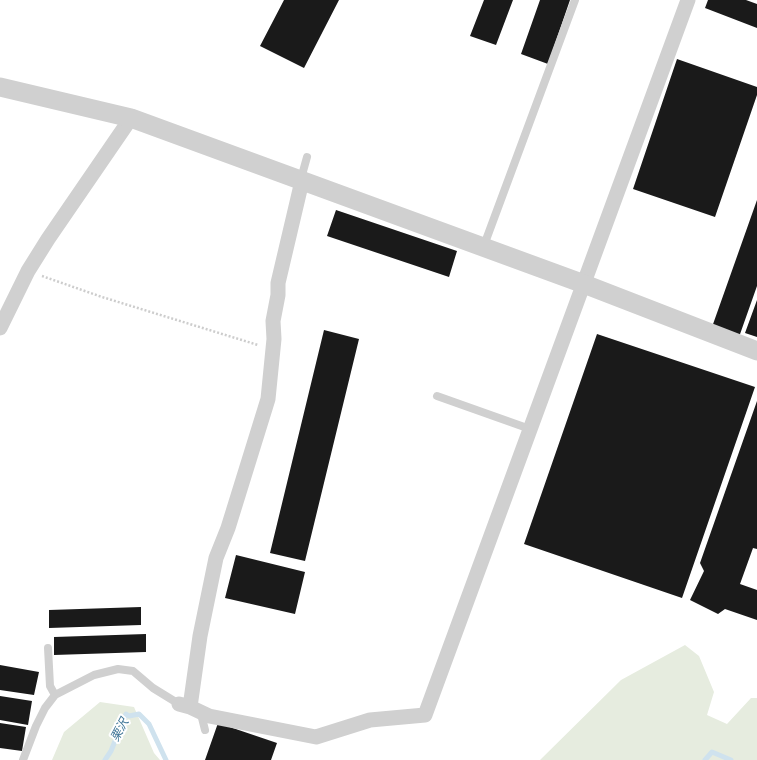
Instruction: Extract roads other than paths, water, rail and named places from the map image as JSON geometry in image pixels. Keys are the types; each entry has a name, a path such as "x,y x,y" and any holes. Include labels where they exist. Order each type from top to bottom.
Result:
{"street":[{"path":"302,181 278,283 278,295 273,321 274,339 268,399 228,528 216,558 184,705 204,714 316,737 370,720 425,715 688,0"},
{"path":"0,87 131,118 584,284 757,351"},
{"path":"0,328 28,271 131,118"}],"lane":[{"path":"483,248 576,0"},
{"path":"302,181 306,157"},
{"path":"438,396 530,429"},
{"path":"48,648 50,686 55,695"},
{"path":"23,760 36,726 45,708 55,695 94,675 118,668 133,671 153,688 184,705"},
{"path":"204,714 202,718 205,730"}],"waterway":[{"name":"栗沢","path":"105,760 111,751 126,714 129,716 139,714 149,724 166,760"},
{"name":"栗沢","path":"705,760 712,752 731,760"}]}
